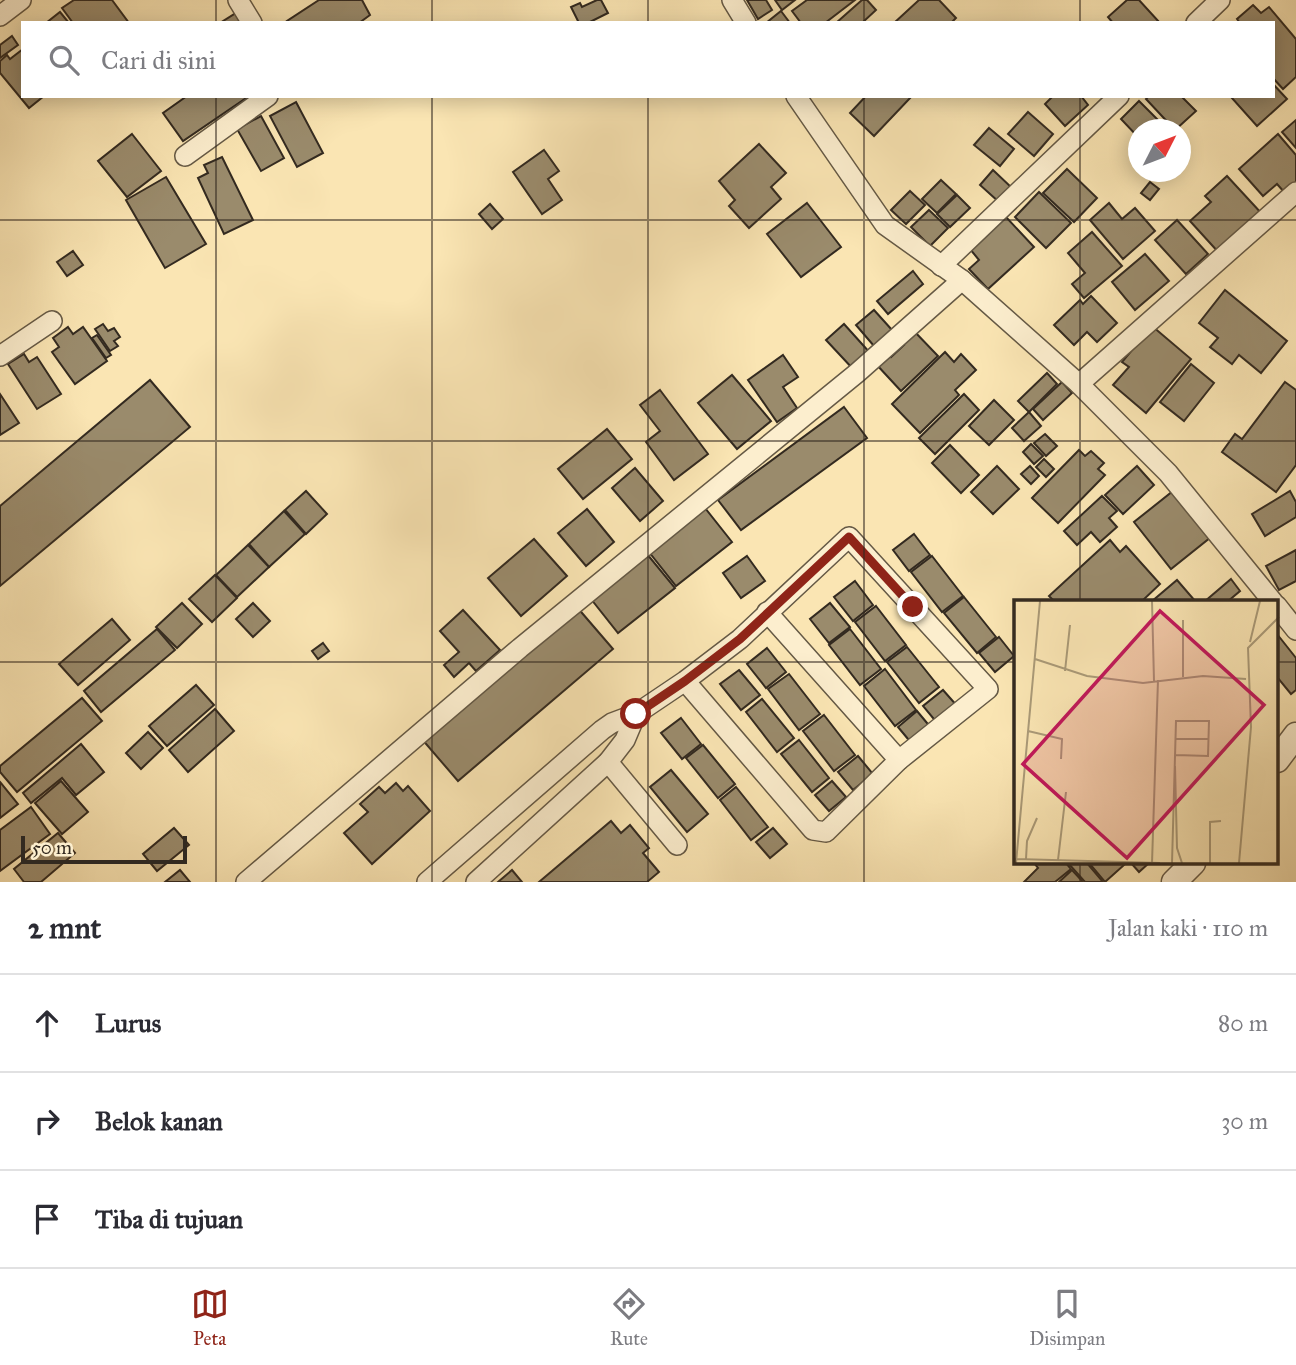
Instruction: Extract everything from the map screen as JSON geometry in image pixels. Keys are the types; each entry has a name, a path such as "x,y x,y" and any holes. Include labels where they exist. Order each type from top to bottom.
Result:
{"street":[{"path":"0,16 22,0"},
{"path":"238,0 251,21"},
{"path":"732,0 745,21"},
{"path":"1198,21 1220,0"},
{"path":"185,156 265,98"},
{"path":"797,98 885,225 962,280 1079,384 1168,472 1271,600"},
{"path":"941,266 1117,98"},
{"path":"1079,384 1296,192"},
{"path":"247,882 520,648 857,373 962,280"},
{"path":"0,356 52,321"},
{"path":"427,882 602,730 636,714 740,639 849,537 988,689 899,760 826,832 819,832 813,830 685,681"},
{"path":"1278,607 1296,630"},
{"path":"767,612 899,760"},
{"path":"476,882 608,762 625,740 636,714"},
{"path":"1278,759 1296,734"},
{"path":"608,762 677,845"},
{"path":"1174,882 1192,864"}],"building":[{"path":"74,0 112,0 128,21 72,21 62,8"},
{"path":"319,0 362,0 370,15 362,21 287,21"},
{"path":"601,0 608,13 592,21 578,21 571,7 580,3 582,7"},
{"path":"747,0 766,0 772,10 758,19"},
{"path":"775,0 795,0 782,10"},
{"path":"807,0 855,0 828,21 800,21 792,11"},
{"path":"862,0 867,0 876,10 864,21 838,21"},
{"path":"919,0 939,0 956,18 953,21 896,21"},
{"path":"1127,0 1139,0 1158,21 1111,21 1108,17"},
{"path":"1253,5 1261,13 1269,7 1296,39 1296,77 1283,89 1275,80 1275,21 1237,19"},
{"path":"781,11 788,21 768,21"},
{"path":"60,12 67,21 49,21"},
{"path":"236,13 241,21 223,21"},
{"path":"12,36 18,45 0,58 0,45"},
{"path":"21,51 21,98 42,98 29,108 0,73 0,61 7,55 10,59"},
{"path":"1275,86 1287,99 1257,126 1232,98 1275,98"},
{"path":"184,98 246,98 183,141 163,113"},
{"path":"864,98 910,98 874,136 850,113"},
{"path":"1051,98 1083,98 1088,105 1065,126 1045,104"},
{"path":"1147,98 1183,98 1196,111 1187,119 1165,119"},
{"path":"1139,101 1157,119 1128,119 1128,126 1121,119"},
{"path":"296,102 323,153 297,167 270,116"},
{"path":"1028,112 1053,134 1034,156 1008,134"},
{"path":"261,116 284,158 261,171 237,129"},
{"path":"1296,120 1296,148 1282,132"},
{"path":"989,128 1014,149 1000,166 974,145"},
{"path":"132,134 161,171 127,197 98,161"},
{"path":"1278,134 1296,155 1296,183 1285,193 1277,184 1263,196 1239,169"},
{"path":"759,144 786,173 771,187 781,199 749,228 729,206 735,200 719,181"},
{"path":"544,150 559,171 548,179 562,200 542,214 513,172"},
{"path":"222,157 253,220 224,234 198,178 208,173 204,165"},
{"path":"1067,169 1097,198 1074,222 1043,193"},
{"path":"993,170 1012,188 999,202 980,185"},
{"path":"1227,176 1263,215 1220,254 1190,221 1211,202 1205,196"},
{"path":"166,177 206,244 165,268 126,200"},
{"path":"941,180 956,194 937,213 922,199"},
{"path":"1150,182 1159,189 1150,200 1141,193"},
{"path":"910,191 925,205 906,224 891,210"},
{"path":"1039,192 1071,223 1046,248 1015,217"},
{"path":"957,195 970,208 950,227 937,214"},
{"path":"807,203 841,247 801,277 767,234"},
{"path":"1109,203 1122,219 1135,208 1155,231 1123,259 1090,220"},
{"path":"490,204 503,219 492,229 479,214"},
{"path":"929,210 948,228 930,246 911,227"},
{"path":"1005,216 1034,247 988,289 969,269 979,260 970,249"},
{"path":"1177,220 1208,254 1186,274 1155,240"},
{"path":"1092,232 1122,266 1084,298 1072,284 1085,273 1068,253"},
{"path":"73,251 83,265 67,276 57,262"},
{"path":"1145,254 1169,281 1135,310 1112,282"},
{"path":"913,271 923,284 888,314 877,301"},
{"path":"1225,290 1287,341 1261,373 1239,355 1232,364 1210,347 1218,338 1199,323"},
{"path":"1091,296 1117,323 1097,342 1087,332 1074,345 1054,325 1080,300 1083,304"},
{"path":"874,310 892,330 874,346 856,325"},
{"path":"103,324 108,331 114,328 120,337 114,341 118,346 110,351 95,329"},
{"path":"844,324 871,354 854,370 826,340"},
{"path":"1152,326 1191,359 1146,413 1113,385 1129,367 1122,362"},
{"path":"68,327 73,334 83,327 107,361 75,384 52,352 59,347 53,338"},
{"path":"913,330 938,356 901,391 876,364 888,354 891,357 904,345 900,341"},
{"path":"97,335 111,355 106,358 92,338"},
{"path":"945,352 954,362 961,354 976,370 955,390 959,395 920,433 892,404"},
{"path":"24,354 29,362 37,357 61,394 37,409 8,364"},
{"path":"783,355 798,377 783,387 797,408 777,422 748,380"},
{"path":"1191,364 1214,383 1184,421 1160,402"},
{"path":"1047,373 1057,384 1029,412 1018,401"},
{"path":"732,375 771,421 737,449 698,403"},
{"path":"150,380 190,427 0,586 0,506"},
{"path":"1062,382 1072,393 1043,420 1033,409"},
{"path":"1285,382 1296,390 1296,465 1276,492 1222,452 1235,434 1242,439"},
{"path":"660,390 708,454 674,480 646,442 660,431 640,405"},
{"path":"0,394 19,423 0,435"},
{"path":"964,394 979,410 935,454 919,438"},
{"path":"994,400 1014,420 989,445 969,426"},
{"path":"844,407 867,438 741,530 718,500"},
{"path":"1029,412 1041,426 1024,441 1012,428"},
{"path":"607,429 632,459 583,499 558,469"},
{"path":"1045,434 1057,446 1046,456 1034,443"},
{"path":"1031,444 1043,456 1034,464 1023,452"},
{"path":"950,445 979,475 961,493 932,463"},
{"path":"1079,450 1085,456 1091,451 1104,463 1098,469 1105,475 1058,523 1032,498"},
{"path":"1044,459 1054,469 1046,477 1036,467"},
{"path":"997,466 1019,489 993,514 971,492"},
{"path":"1030,466 1039,476 1031,484 1021,474"},
{"path":"1137,466 1154,485 1123,514 1105,495"},
{"path":"635,468 663,501 640,521 612,488"},
{"path":"306,491 327,514 306,534 285,510"},
{"path":"1173,491 1211,537 1171,569 1134,522"},
{"path":"1290,491 1296,502 1296,517 1265,536 1252,514"},
{"path":"1102,496 1117,511 1109,518 1117,527 1100,542 1091,532 1077,545 1064,531"},
{"path":"705,508 732,542 676,586 649,552"},
{"path":"587,509 614,542 586,566 558,533"},
{"path":"284,511 305,534 269,567 249,544"},
{"path":"914,534 930,555 909,571 893,550"},
{"path":"534,539 567,576 521,616 488,578"},
{"path":"1110,540 1120,552 1126,546 1160,584 1143,600 1053,600 1049,596"},
{"path":"248,545 269,567 237,597 216,575"},
{"path":"1296,550 1296,581 1279,590 1266,566"},
{"path":"647,554 675,588 618,633 591,599"},
{"path":"747,556 765,581 741,598 723,573"},
{"path":"932,556 963,596 942,612 911,572"},
{"path":"215,575 237,598 212,622 189,599"},
{"path":"1231,579 1240,591 1229,600 1206,600"},
{"path":"1177,580 1194,600 1153,600"},
{"path":"855,581 873,605 853,621 834,597"},
{"path":"964,597 996,637 977,653 944,613"},
{"path":"182,603 202,624 177,648 156,627"},
{"path":"253,603 270,621 253,637 236,619"},
{"path":"830,603 850,627 829,643 810,619"},
{"path":"576,606 613,649 458,781 421,738"},
{"path":"876,606 906,645 885,661 855,622"},
{"path":"463,610 500,650 476,671 469,663 454,677 444,665 459,652 440,631"},
{"path":"112,619 130,640 78,685 59,664"},
{"path":"157,629 175,650 101,712 84,691"},
{"path":"850,629 881,669 860,685 829,645"},
{"path":"1278,635 1296,658 1296,690 1291,694 1278,678"},
{"path":"999,637 1014,656 995,672 979,653"},
{"path":"323,643 329,651 318,659 312,651"},
{"path":"907,647 939,687 919,703 887,662"},
{"path":"767,648 786,672 766,688 747,664"},
{"path":"885,669 916,710 895,726 864,686"},
{"path":"739,670 760,695 741,710 720,684"},
{"path":"789,674 820,714 799,730 768,689"},
{"path":"196,685 214,705 167,746 149,726"},
{"path":"943,690 958,707 938,724 923,706"},
{"path":"82,698 102,721 17,792 0,772 0,766"},
{"path":"762,699 794,738 777,752 746,712"},
{"path":"215,709 234,731 188,772 169,750"},
{"path":"917,711 932,729 913,745 898,727"},
{"path":"824,715 855,755 834,771 803,731"},
{"path":"681,718 701,744 682,759 661,733"},
{"path":"148,732 163,748 141,769 126,753"},
{"path":"799,740 829,778 812,792 781,754"},
{"path":"81,744 104,772 76,795 62,778 31,803 23,793"},
{"path":"703,745 735,784 718,798 686,758"},
{"path":"858,756 873,774 853,790 838,772"},
{"path":"671,770 708,814 687,832 650,787"},
{"path":"61,781 88,812 62,834 35,803"},
{"path":"832,781 846,797 829,811 815,795"},
{"path":"0,782 18,804 0,818"},
{"path":"396,783 403,791 408,786 430,811 372,864 344,833 368,812 360,804 379,787 385,793"},
{"path":"736,787 768,827 751,840 720,800"},
{"path":"31,807 50,834 0,871 0,830"},
{"path":"611,821 621,833 630,825 649,848 643,853 659,872 647,882 539,882"},
{"path":"174,828 189,845 157,871 143,854"},
{"path":"773,828 787,844 770,858 756,842"},
{"path":"58,833 75,853 41,882 24,882 14,869"},
{"path":"1035,864 1067,864 1071,869 1055,882 1024,882 1038,868"},
{"path":"1069,864 1088,864 1103,882 1085,882"},
{"path":"1090,864 1124,865 1105,882"},
{"path":"1132,864 1148,864 1139,872"},
{"path":"180,870 190,882 165,882"},
{"path":"512,870 522,882 498,882"},
{"path":"1072,870 1083,882 1059,882"}],"route":[{"path":"636,714 740,639 849,537 913,607"}]}
